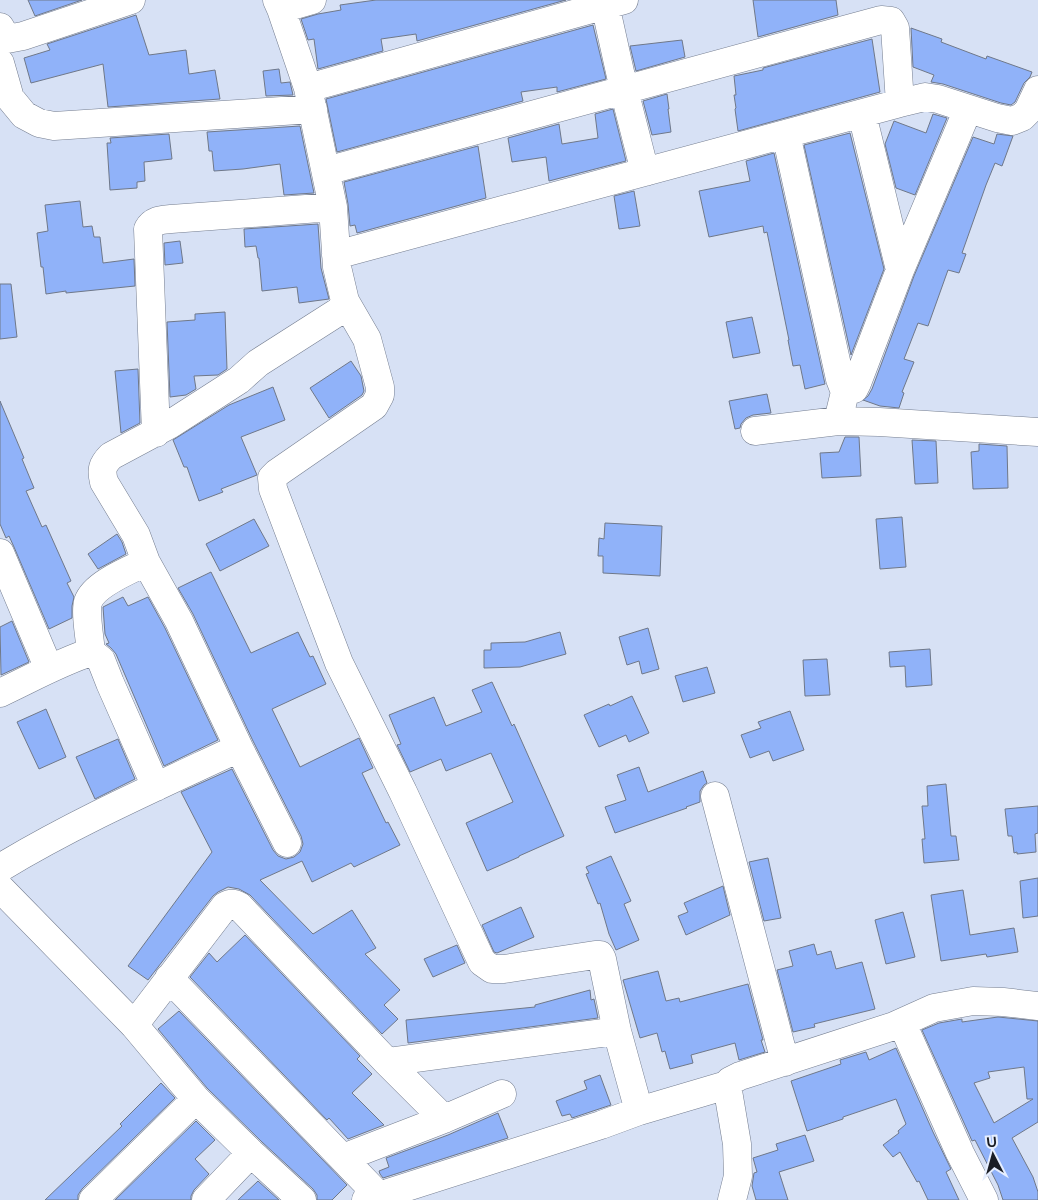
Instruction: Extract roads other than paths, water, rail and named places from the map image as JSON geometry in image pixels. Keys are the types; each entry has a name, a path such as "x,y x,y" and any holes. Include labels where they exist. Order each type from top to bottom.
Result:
{"street":[{"path":"131,0 2,43 10,98 24,115 39,123 54,126 311,98 611,2 624,90 645,172"},
{"path":"312,0 279,4 311,98 333,207 337,261 345,301 367,339 380,387 380,395 374,406 277,472 272,478 273,490 339,663 403,792 482,962 492,969 504,969 600,955 617,1031 639,1111"},
{"path":"326,171 881,20 890,21 895,28 900,103"},
{"path":"337,261 645,172 925,97 938,99 997,118 1012,120 1022,117 1028,111 1038,90"},
{"path":"845,392 854,389 900,270 968,109"},
{"path":"862,114 900,270"},
{"path":"786,134 840,379 845,392 838,421"},
{"path":"156,433 148,229 151,224 156,221 171,219 333,207"},
{"path":"287,843 239,748 179,621 146,562 136,535 104,482 102,474 104,462 111,456 156,433 239,380 258,363 341,310 345,301"},
{"path":"755,431 838,421 1038,432"},
{"path":"0,553 50,669"},
{"path":"146,562 104,584 88,601 87,613 92,652 101,660 156,787"},
{"path":"0,694 50,669 92,652"},
{"path":"0,868 84,821 239,748"},
{"path":"716,796 785,1062"},
{"path":"0,888 134,1025 196,1099 302,1200"},
{"path":"134,1025 225,906 236,904 444,1120"},
{"path":"170,978 343,1158 372,1198 639,1111 727,1085 730,1081 740,1076 902,1023 934,1008 974,1001 1038,1006"},
{"path":"902,1023 960,1154 984,1200"},
{"path":"387,1062 617,1031"},
{"path":"727,1085 737,1144 738,1176 732,1200"},
{"path":"343,1158 444,1120 502,1094"},
{"path":"94,1200 196,1099"},
{"path":"206,1200 251,1153"}]}
